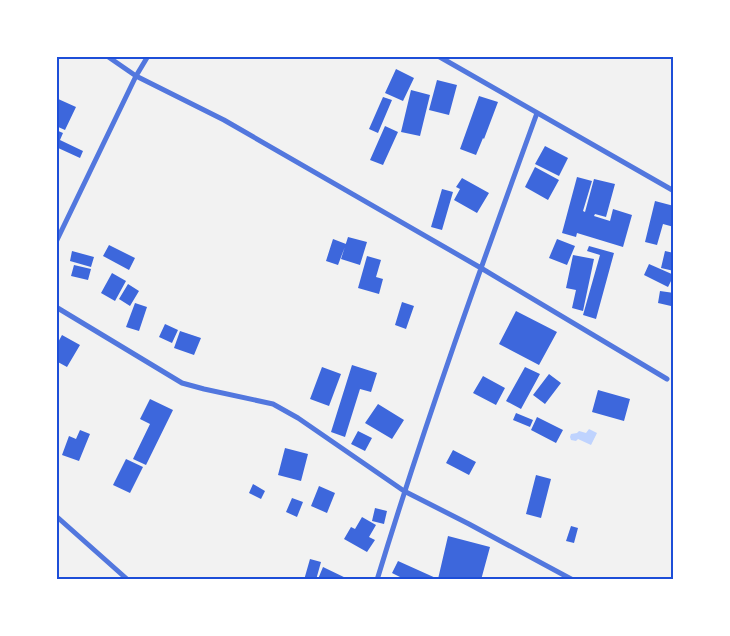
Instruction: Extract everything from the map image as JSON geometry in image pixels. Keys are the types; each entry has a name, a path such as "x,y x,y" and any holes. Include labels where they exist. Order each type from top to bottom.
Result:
{"street":[{"path":"107,56 136,76 224,120 481,268 667,379"},
{"path":"56,242 136,76 148,56"},
{"path":"438,56 674,191"},
{"path":"377,580 404,491 537,113"},
{"path":"56,307 182,383 273,404 298,418 404,491 573,580"},
{"path":"56,516 128,580"}],"water":[{"path":"589,429 597,433 591,445 578,439 576,441 571,440 571,434 579,431 586,433"}],"building":[{"path":"396,69 414,78 403,101 385,93"},
{"path":"437,80 457,85 449,115 429,110"},
{"path":"411,90 430,95 420,136 401,132"},
{"path":"479,96 498,102 476,155 460,149"},
{"path":"383,97 392,100 378,133 369,129"},
{"path":"56,98 76,107 65,130 56,126"},
{"path":"385,126 398,132 383,165 370,160"},
{"path":"56,130 63,133 60,140 83,151 80,158 56,147"},
{"path":"545,146 568,158 559,176 535,164"},
{"path":"535,167 559,180 548,200 525,187"},
{"path":"577,177 592,181 583,211 585,212 594,179 615,184 606,217 595,214 594,216 610,221 613,209 632,215 623,247 577,233 576,237 562,233"},
{"path":"462,178 489,193 477,213 454,200 460,189 456,187"},
{"path":"442,189 453,192 442,230 431,227"},
{"path":"655,201 674,206 674,227 663,224 657,245 645,242"},
{"path":"348,237 367,242 360,265 341,259"},
{"path":"333,239 346,244 338,265 326,261"},
{"path":"557,239 575,246 567,265 549,258"},
{"path":"109,245 135,258 129,270 103,256"},
{"path":"589,246 614,253 596,319 583,315 600,255 587,251"},
{"path":"72,251 94,257 91,267 70,261"},
{"path":"665,251 674,253 674,271 661,268"},
{"path":"573,255 594,259 583,311 572,308 576,290 566,288"},
{"path":"367,256 381,260 376,277 383,279 379,294 358,288"},
{"path":"649,264 674,275 668,287 644,275"},
{"path":"74,265 91,269 88,280 71,276"},
{"path":"112,273 126,281 115,301 101,293"},
{"path":"128,284 139,291 130,306 119,299"},
{"path":"660,291 674,293 671,306 658,303"},
{"path":"402,302 414,306 406,329 395,325"},
{"path":"135,303 147,307 139,331 126,327"},
{"path":"516,311 557,332 539,365 499,344"},
{"path":"165,324 178,330 172,343 159,337"},
{"path":"180,331 201,338 194,355 174,348"},
{"path":"62,335 80,345 67,367 56,361 56,346"},
{"path":"352,365 377,373 371,392 360,389 345,437 331,432"},
{"path":"322,367 341,374 329,406 310,399"},
{"path":"525,367 540,374 521,409 506,401"},
{"path":"549,374 561,383 545,404 533,395"},
{"path":"483,376 505,388 496,405 473,393"},
{"path":"598,390 630,399 624,421 592,412"},
{"path":"150,399 173,410 146,465 133,459 150,424 140,419"},
{"path":"378,404 404,420 392,439 365,423"},
{"path":"516,413 533,420 530,427 513,420"},
{"path":"537,417 563,430 556,443 531,430"},
{"path":"80,430 90,434 79,461 62,455 69,436 76,439"},
{"path":"358,431 372,438 365,451 351,444"},
{"path":"285,448 308,454 301,481 278,475"},
{"path":"453,450 476,462 469,475 446,463"},
{"path":"126,459 143,467 130,493 113,485"},
{"path":"536,475 551,479 541,518 526,514"},
{"path":"253,484 265,491 261,499 249,493"},
{"path":"319,486 335,493 327,513 311,506"},
{"path":"292,498 303,502 297,517 286,512"},
{"path":"375,508 387,511 384,524 372,521"},
{"path":"362,517 376,525 369,537 375,540 367,552 344,539 351,527 355,529"},
{"path":"571,526 578,528 574,543 566,541"},
{"path":"448,536 490,547 481,580 406,580 392,573 398,561 438,579"},
{"path":"310,559 321,562 316,580 304,580"},
{"path":"323,567 350,580 320,580 318,579"}]}
